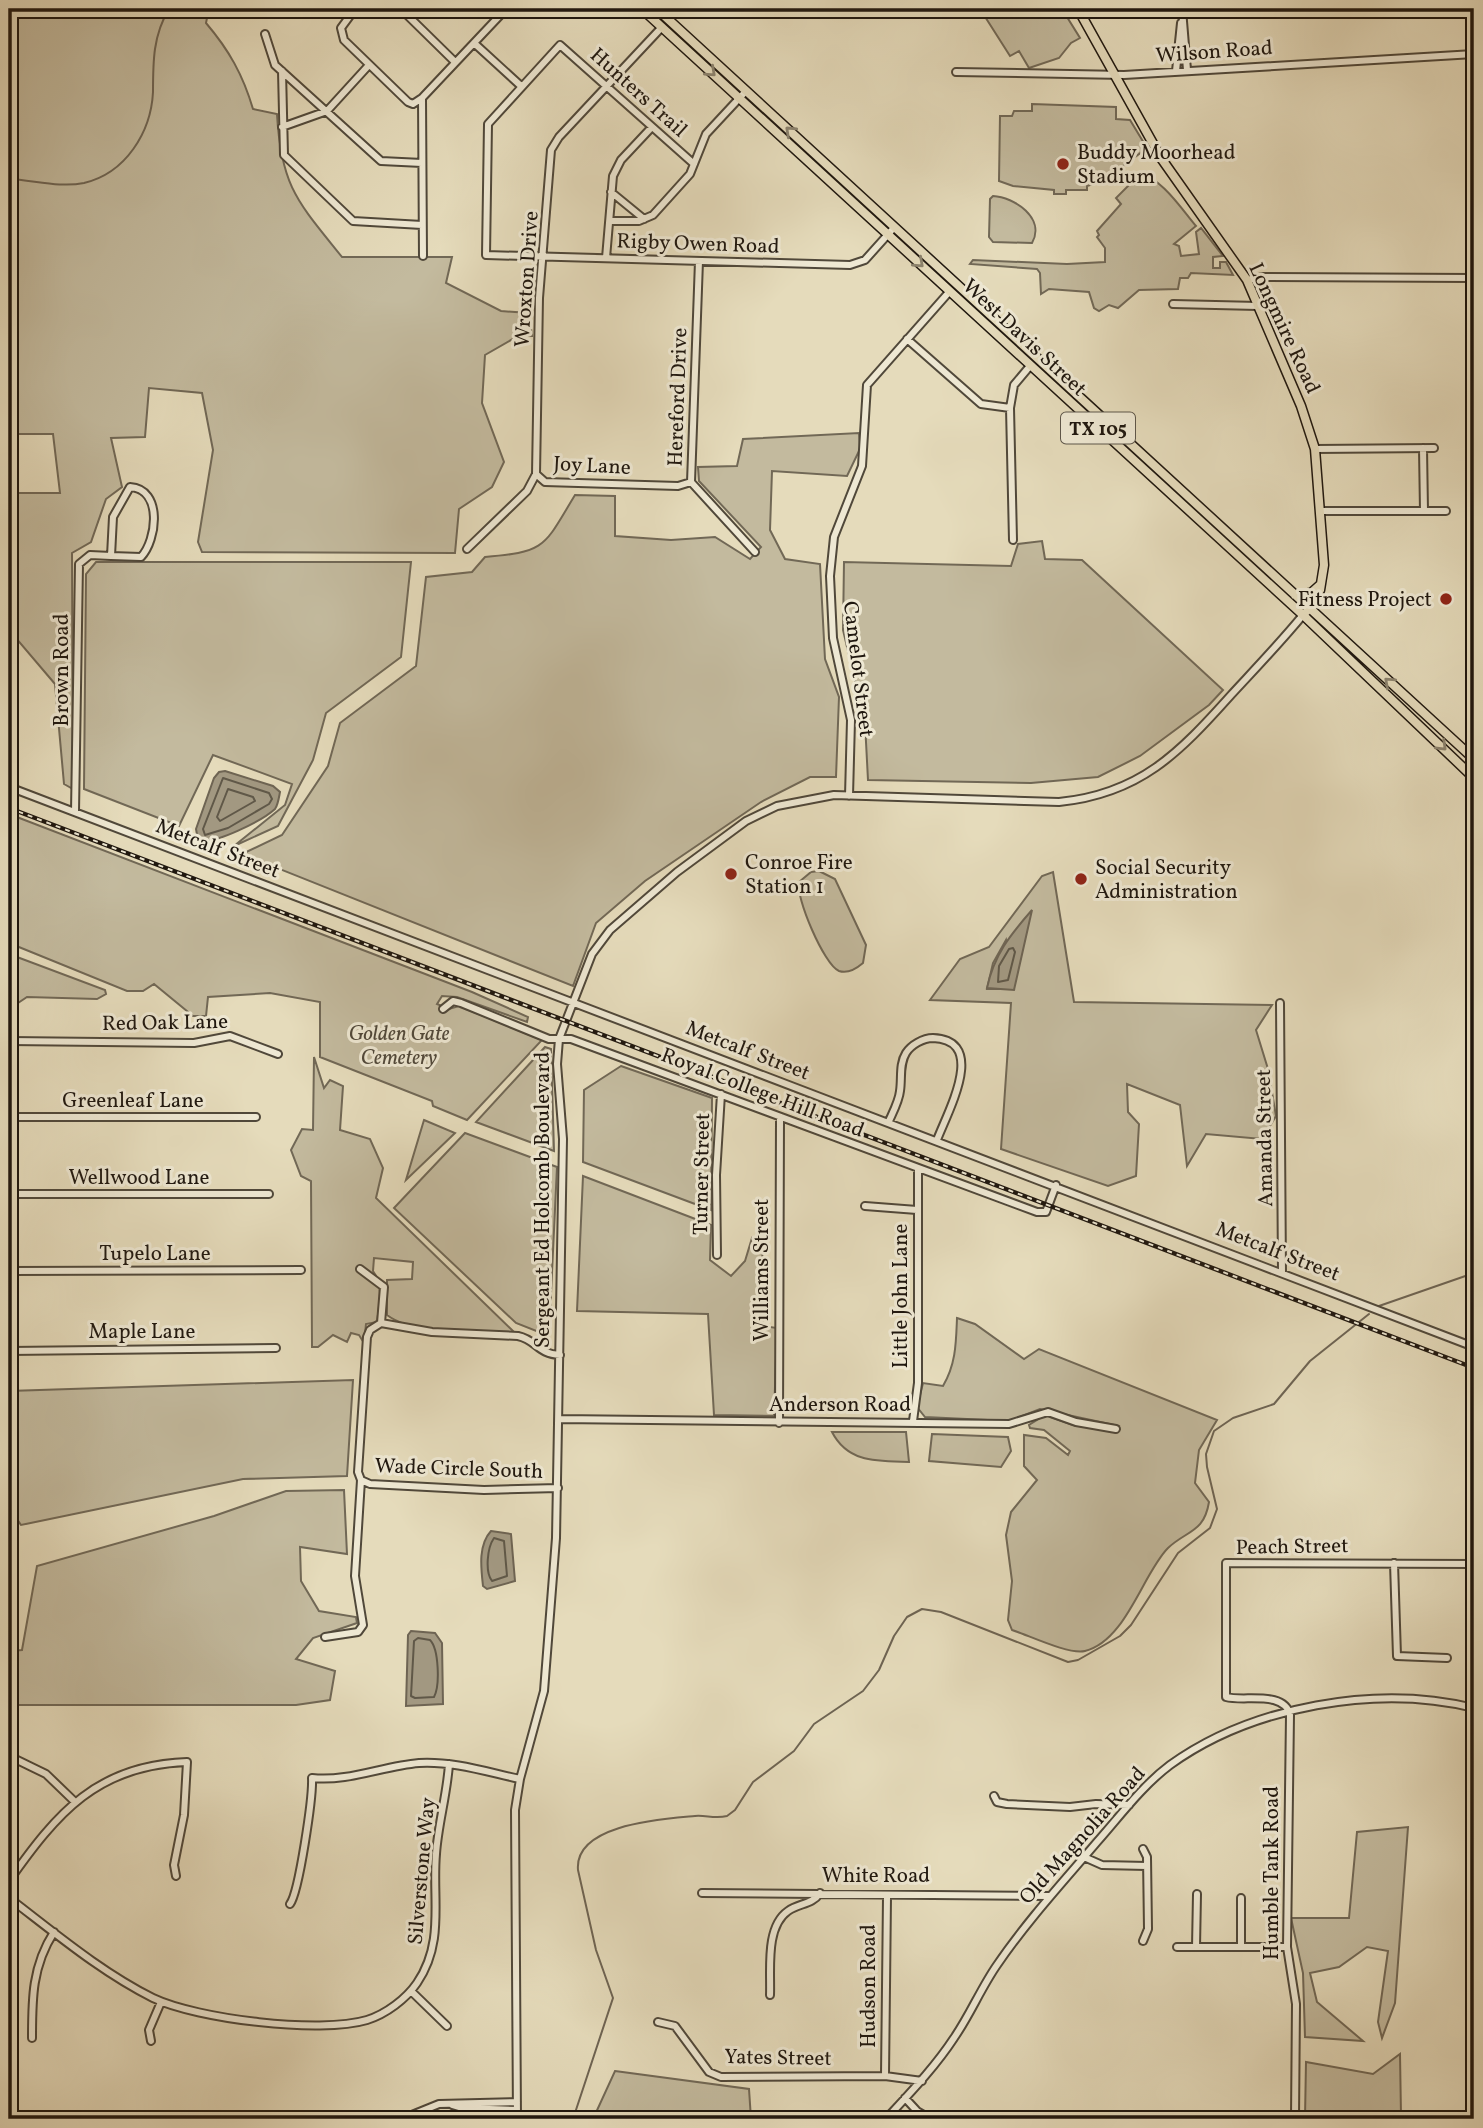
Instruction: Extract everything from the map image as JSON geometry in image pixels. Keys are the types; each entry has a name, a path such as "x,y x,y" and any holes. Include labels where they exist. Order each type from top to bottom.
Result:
{"main road":[{"name":"West Davis Street","path":"642,9 849,185 1294,595 1306,612 1474,778"},
{"name":"West Davis Street","path":"654,9 684,38 691,41 808,161 1030,366 1133,460 1474,759"},
{"name":"Longmire Road","path":"1078,9 1161,158 1247,280 1301,406 1315,449 1321,511 1322,583 1306,612"},
{"path":"808,161 815,160 842,184 849,185"},
{"path":"950,291 957,290 981,312 987,313"},
{"path":"999,337 1029,358 1039,361"},
{"path":"1030,366 1041,368 1069,389"},
{"path":"1133,460 1141,460 1167,484 1178,489"},
{"path":"1294,595 1311,593 1322,583"}],"street":[{"path":"340,9 348,16"},
{"path":"355,9 348,16 340,33 369,65 413,104 422,98 506,9"},
{"path":"401,9 455,62"},
{"path":"488,9 498,18"},
{"path":"1182,9 1187,70"},
{"path":"1176,71 1182,17"},
{"name":"Wroxton Drive","path":"536,474 542,257 551,150 559,136 662,27"},
{"path":"265,34 272,60 282,71 381,160 422,163"},
{"path":"474,43 521,86"},
{"name":"Hunters Trail","path":"521,86 561,45 694,164"},
{"name":"Wilson Road","path":"956,72 1115,75 1474,54"},
{"path":"282,127 327,111 369,65"},
{"path":"282,71 284,155 353,221 422,225"},
{"name":"Rigby Owen Road","path":"521,86 492,117 486,132 486,255 849,265 864,260 894,227"},
{"path":"611,221 644,219 653,215 686,181 706,134 743,95"},
{"path":"422,98 424,256"},
{"path":"606,258 611,221 611,192 617,167 651,128"},
{"path":"611,192 644,219"},
{"name":"Hereford Drive","path":"699,261 691,482 755,552"},
{"path":"1247,280 1264,277 1474,278"},
{"name":"Camelot Street","path":"849,796 851,720 833,638 831,559 838,525 862,466 867,385 950,291"},
{"path":"1173,304 1258,306"},
{"path":"907,339 981,404 1010,408"},
{"path":"1013,540 1010,408 1014,385 1030,366"},
{"path":"1423,448 1424,511"},
{"path":"1315,449 1434,448"},
{"path":"467,550 527,491 536,474"},
{"name":"Joy Lane","path":"536,474 545,482 678,486 691,482"},
{"name":"Brown Road","path":"75,812 79,564 90,555 111,556 141,556 147,549 154,514 150,499 135,487 126,490 113,517 111,556"},
{"path":"1321,511 1446,512"},
{"name":"Sergeant Ed Holcomb Boulevard","path":"517,2119 515,1810 520,1779 544,1691 558,1488 563,1139 556,1064 559,1039 598,944 677,872 760,813 797,801 849,796 1059,802 1096,796 1124,787 1159,768 1181,749 1306,612"},
{"name":"Metcalf Street","path":"9,787 889,1121 1474,1347"},
{"name":"Royal College Hill Road","path":"443,1009 453,1001 547,1038 571,1039 1037,1212 1046,1212 1055,1185"},
{"name":"Amanda Street","path":"1280,1003 1282,1272"},
{"name":"Red Oak Lane","path":"9,1041 194,1044 230,1036 278,1054"},
{"path":"889,1121 900,1093 902,1063 906,1051 925,1038 945,1038 959,1050 964,1068 937,1140"},
{"name":"Turner Street","path":"717,1255 716,1175 721,1094"},
{"name":"Greenleaf Lane","path":"9,1117 256,1117"},
{"name":"Williams Street","path":"779,1118 779,1423"},
{"name":"Little John Lane","path":"913,1421 918,1383 918,1170"},
{"name":"Wellwood Lane","path":"9,1194 269,1194"},
{"path":"865,1206 917,1210"},
{"path":"360,1269 384,1287 382,1324"},
{"name":"Tupelo Lane","path":"9,1271 301,1270"},
{"path":"325,1637 358,1632 363,1625 355,1576 361,1480 358,1472 367,1337 370,1330 382,1324 432,1332 518,1336 529,1340 542,1353 560,1354"},
{"name":"Maple Lane","path":"9,1351 276,1348"},
{"name":"Anderson Road","path":"559,1419 779,1423 798,1419 1009,1424 1048,1412 1076,1422 1116,1429"},
{"name":"Wade Circle South","path":"361,1480 370,1484 484,1490 558,1488"},
{"name":"Peach Street","path":"1289,1710 1275,1701 1226,1697 1226,1563 1474,1564"},
{"path":"1394,1563 1397,1656 1447,1658"},
{"name":"Old Magnolia Road","path":"886,2119 922,2081 954,2038 995,1967 1049,1896 1158,1774 1184,1756 1289,1710 1343,1701 1381,1700 1474,1708"},
{"name":"Humble Tank Road","path":"1289,1710 1287,1947 1296,2004 1295,2119"},
{"path":"9,1756 46,1774 74,1801"},
{"path":"9,1881 42,1834 74,1801 127,1772 187,1762 184,1815 174,1865 176,1876"},
{"path":"290,1904 296,1896 312,1800 312,1778 349,1777 416,1763 449,1765 520,1779"},
{"name":"Silverstone Way","path":"9,1898 119,1978 161,2001 192,2012 230,2019 336,2025 371,2019 411,1991 426,1966 436,1937 436,1856 449,1765"},
{"path":"994,1796 997,1801 1007,1804 1070,1807 1096,1804 1129,1805"},
{"path":"1143,1849 1147,1854 1148,1929 1143,1941"},
{"path":"1084,1857 1102,1866 1147,1867"},
{"name":"White Road","path":"702,1893 820,1893 887,1897 935,1892 1049,1896"},
{"path":"770,1994 773,1936 779,1922 787,1912 814,1900 820,1893"},
{"path":"1196,1947 1197,1894"},
{"name":"Hudson Road","path":"885,2076 887,1897"},
{"path":"1241,1898 1241,1947"},
{"path":"32,2038 34,1980 42,1952 54,1932"},
{"path":"1177,1947 1287,1947"},
{"path":"411,1991 447,2026"},
{"path":"151,2041 149,2030 161,2001"},
{"name":"Yates Street","path":"658,2022 675,2026 709,2072 721,2077 885,2076 922,2081"},
{"path":"905,2098 917,2111 931,2119"},
{"path":"402,2119 427,2107 450,2104 462,2108 517,2106"}],"green space":[{"path":"9,9 218,9 208,13 206,23 234,63 253,109 277,114 283,159 294,192 342,257 452,257 446,283 501,311 529,313 532,336 518,336 485,355 482,403 504,462 492,487 459,509 455,553 202,552 198,542 213,450 202,393 149,388 145,437 111,438 122,487 106,499 91,542 72,553 73,789 64,784 55,684 9,630 9,493 60,493 53,434 9,434"},
{"path":"904,9 1062,9 1080,38 1071,43 1059,58 1029,68 1019,51 1010,56 982,12"},
{"name":"Buddy Moorhead Stadium","path":"1032,104 1116,107 1116,119 1130,120 1147,148 1103,181 1087,186 1087,190 1066,190 1066,194 1054,194 1054,190 1013,186 999,181 1000,116 1012,116 1014,111 1032,111"},
{"path":"1139,175 1163,187 1196,226 1174,244 1179,246 1181,256 1199,254 1196,232 1201,228 1223,256 1213,257 1213,268 1220,268 1220,262 1226,262 1233,275 1191,273 1188,278 1180,278 1178,289 1139,290 1118,308 1109,305 1099,311 1094,308 1089,292 1049,289 1041,294 1040,273 1037,269 970,264 973,260 1067,264 1105,262 1105,248 1097,237 1097,231 1121,204 1116,198"},
{"path":"993,196 1010,200 1026,210 1035,225 1032,243 993,242 989,237 990,199"},
{"path":"859,433 860,449 847,476 772,471 770,530 785,559 820,564 825,659 839,697 836,777 810,777 761,802 645,881 596,923 573,986 242,854 282,835 328,766 340,723 416,666 426,577 472,572 485,557 533,549 557,526 575,495 615,496 615,536 671,540 715,537 750,559 761,547 699,481 698,467 737,466 743,439"},
{"path":"1042,541 1045,559 1082,560 1223,690 1209,705 1140,756 1098,777 1031,783 868,780 865,723 843,630 844,562 1011,566 1018,544"},
{"path":"96,562 411,562 401,657 326,713 313,760 278,826 234,846 285,805 292,784 213,755 179,826 84,789 86,574"},
{"name":"Golden Gate Cemetery","path":"9,814 472,992 528,1017 527,1022 457,997 442,996 437,1004 449,1009 459,1006 542,1040 467,1120 433,1106 432,1101 320,1057 320,1002 270,993 208,997 206,1016 193,1016 154,984 143,991 127,991 9,943"},
{"path":"819,871 835,879 866,945 863,963 849,971 839,971 826,957 801,901 799,882 811,872"},
{"path":"1053,872 1074,1002 1272,1005 1256,1030 1268,1069 1276,1116 1262,1139 1206,1134 1187,1166 1180,1105 1127,1084 1128,1112 1139,1124 1136,1176 1108,1186 1001,1149 1011,1003 930,1000 960,959 989,947 1042,876","holes":["1006,940 1014,989 987,989 993,963"]},
{"path":"9,954 105,990 106,994 97,999 27,997 18,1003 9,1002"},
{"path":"545,1047 551,1049 554,1151 476,1122"},
{"path":"314,1057 324,1088 330,1080 343,1086 340,1130 370,1139 383,1168 376,1198 514,1332 448,1331 399,1322 387,1315 387,1280 412,1279 413,1262 374,1258 373,1271 380,1289 379,1309 377,1322 366,1324 364,1343 359,1335 351,1333 347,1342 333,1335 318,1347 312,1347 311,1181 301,1176 291,1150 302,1129 313,1130"},
{"path":"621,1066 712,1098 711,1210 583,1162 584,1090"},
{"path":"424,1120 455,1133 406,1180"},
{"path":"465,1133 557,1167 549,1336 516,1323 394,1208"},
{"path":"583,1176 711,1225 710,1260 731,1276 745,1261 752,1238 764,1244 761,1265 763,1326 777,1328 774,1416 714,1415 708,1314 577,1311"},
{"path":"957,1318 975,1324 1024,1359 1039,1349 1217,1420 1199,1450 1195,1483 1209,1502 1203,1520 1194,1530 1168,1548 1159,1559 1123,1621 1112,1634 1099,1645 1085,1651 1069,1650 1012,1630 1008,1620 1012,1581 1006,1535 1011,1512 1037,1480 1024,1466 1024,1435 1046,1438 1068,1455 1070,1451 1044,1430 1030,1428 1029,1425 1045,1415 1073,1425 1117,1432 1119,1426 1040,1409 1009,1421 925,1417 917,1407 923,1383 943,1386 953,1361"},
{"path":"353,1380 347,1476 243,1479 21,1525 9,1507 9,1391"},
{"path":"832,1432 906,1432 909,1462 875,1460 855,1455 846,1450"},
{"path":"932,1434 1008,1437 1011,1451 1001,1467 929,1461"},
{"path":"344,1490 347,1554 300,1547 301,1581 319,1611 356,1617 357,1623 313,1638 296,1659 335,1671 330,1700 296,1705 9,1705 9,1651 22,1650 37,1566 214,1516 286,1491"},
{"path":"1408,1827 1395,2003 1382,2038 1378,2022 1388,1951 1367,1947 1339,1967 1310,1973 1317,2002 1363,2041 1305,2037 1303,1973 1291,1918 1349,1918 1357,1832"},
{"path":"1400,2054 1401,2116 1305,2118 1306,2062 1373,2074"},
{"path":"615,2071 749,2089 751,2119 593,2119"}],"water":[{"path":"225,771 273,786 280,792 277,805 269,814 238,831 215,839 198,840 196,829 214,778 219,772"},
{"path":"1032,910 1014,990 987,988 994,965 1004,946"},
{"path":"491,1531 511,1534 515,1581 487,1589 483,1586 481,1557 484,1543"},
{"path":"411,1631 435,1633 442,1643 443,1704 406,1706 408,1635"}],"waterway":[{"path":"9,179 56,184 84,183 99,178 124,160 134,149 147,122 153,92 157,39 169,9"},
{"path":"1379,1306 1474,1273"},
{"path":"573,2119 613,1998 596,1950 578,1870 581,1855 590,1843 605,1833 643,1822 695,1816 727,1816 735,1810 753,1782 794,1751 814,1724 863,1691 879,1670 894,1636 907,1617 922,1609 941,1612 1068,1662 1078,1660 1120,1636 1131,1625 1178,1553 1210,1528 1217,1509 1206,1454 1214,1431 1233,1418 1274,1404 1310,1361 1369,1314"}],"railway":[{"path":"9,808 1474,1368"}],"place":[{"name":"Buddy Moorhead Stadium","path":"1063,164"},
{"name":"Fitness Project","path":"1446,599"},
{"name":"Conroe Fire Station 1","path":"731,874"},
{"name":"Social Security Administration","path":"1081,879"}]}
